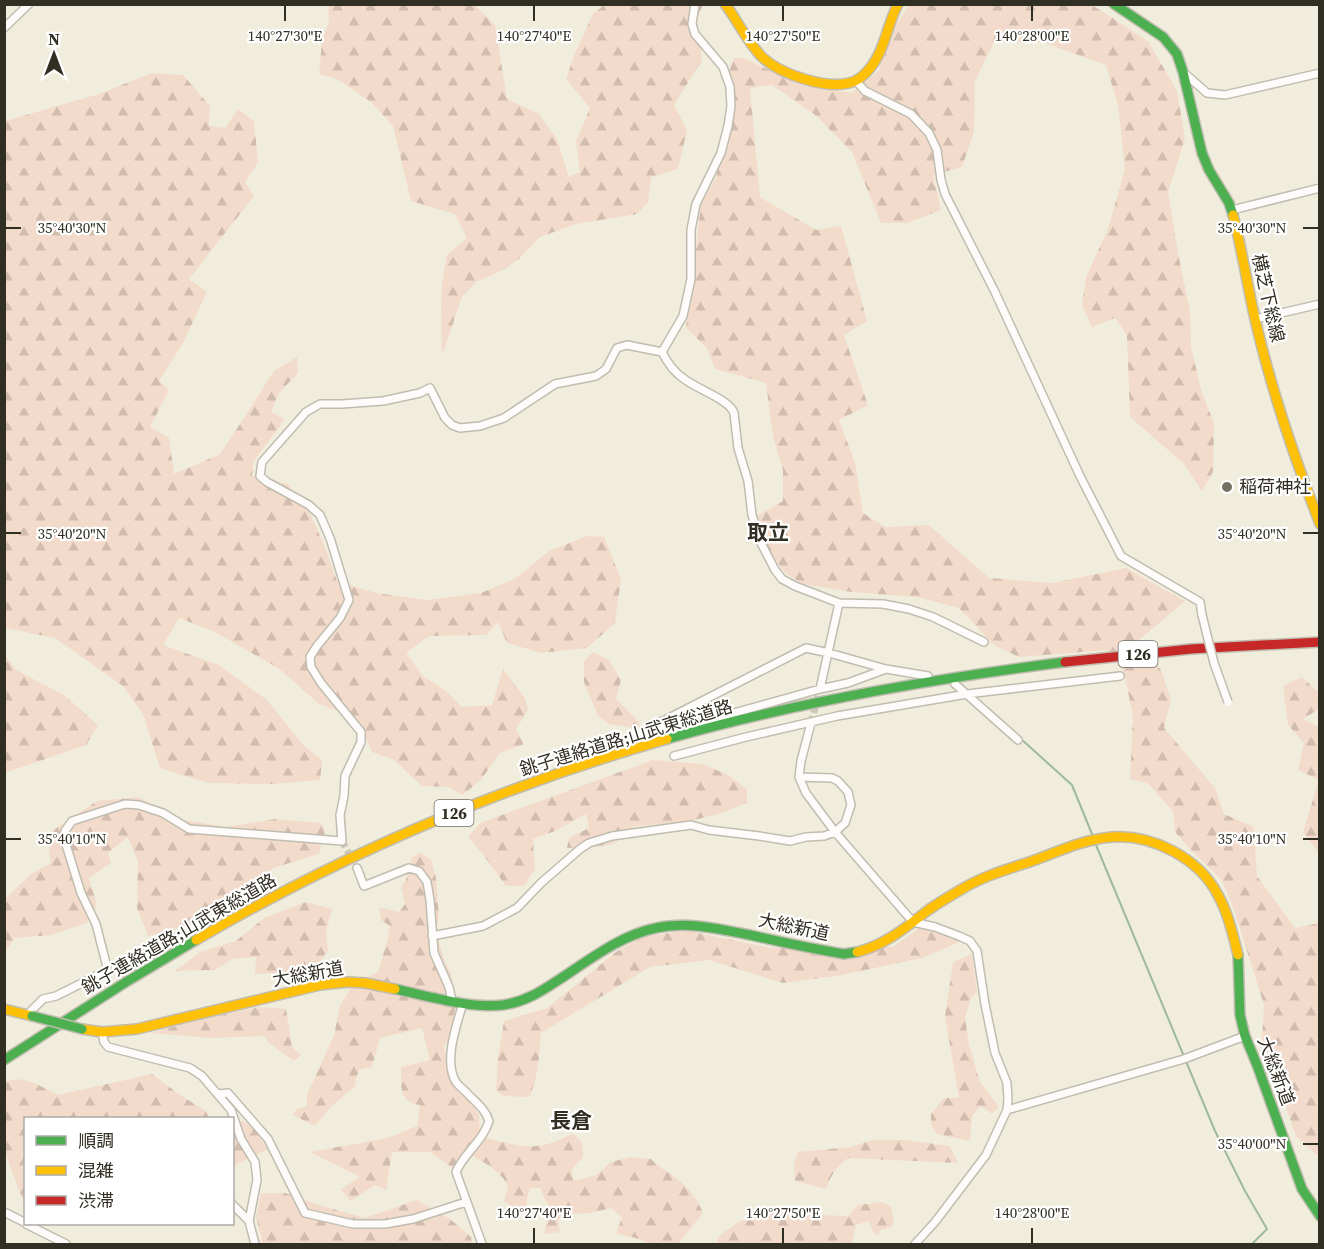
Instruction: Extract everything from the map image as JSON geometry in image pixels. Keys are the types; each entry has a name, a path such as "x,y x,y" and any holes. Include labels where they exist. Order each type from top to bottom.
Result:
{"main road":[{"path":"725,4 763,59 795,77 833,84 856,81 878,59 898,4"},
{"name":"横芝下総線","path":"1114,4 1163,37 1177,54 1202,153 1209,171 1225,194 1232,210 1255,319 1280,413 1305,488 1320,524"},
{"name":"銚子連絡道路;山武東総道路","path":"4,1060 116,988 267,901 336,866 472,805 595,761 701,730 856,695 1105,657 1320,642"},
{"name":"大総新道","path":"4,1009 102,1032 137,1029 316,986 348,982 365,983 473,1005 502,1005 539,993 624,939 665,926 695,926 725,930 844,954 881,944 929,909 984,878 1075,844 1112,837 1142,839 1183,857 1203,873 1218,894 1238,954 1240,1015 1245,1036 1294,1171 1302,1189 1320,1216"}],"street":[{"path":"4,28 29,4"},
{"path":"662,352 683,316 691,279 691,230 696,204 721,153 731,106 730,87 723,68 694,34 692,24 695,4"},
{"path":"1183,72 1207,93 1225,95 1320,73"},
{"path":"856,81 865,91 911,114 929,133 937,150 945,194 994,290 1080,476 1122,555 1200,602 1214,663 1228,702"},
{"path":"1232,210 1320,188"},
{"path":"1255,319 1320,304"},
{"path":"29,1015 42,999 56,996 85,982 104,972 107,967 96,924 81,893 64,838 65,831 72,821 125,804 139,805 163,813 189,829 342,841 340,814 345,776 361,742 361,732 321,683 311,667 310,657 340,618 349,600 330,538 320,516 309,506 260,476 262,462 306,412 320,404 383,401 420,393 430,388 445,418 452,425 460,428 480,426 504,418 555,384 596,376 606,369 617,348 627,345 662,352 685,380 727,402 732,407 738,448 748,481 752,515 760,541 782,579 839,603 883,604 909,609 933,617 984,642"},
{"path":"820,689 839,603"},
{"path":"886,669 849,683 662,733 659,723 806,648 886,669 928,676"},
{"path":"674,756 837,716 967,694 1120,676"},
{"path":"954,680 1018,740"},
{"path":"811,723 799,777 806,793 835,832 913,922 959,936 970,941 977,951 995,1053 1007,1083 1007,1110 987,1155 915,1245"},
{"path":"432,936 483,926 517,908 580,849 589,843 612,836 691,825 709,830 790,841 835,832 845,823 851,805 848,792 832,778 799,777"},
{"path":"357,868 364,886 409,868 420,870 427,882 434,953 449,987 452,1001"},
{"path":"463,1003 452,1042 451,1065 455,1080 486,1112 489,1121 486,1130 456,1172 482,1245"},
{"path":"102,1032 104,1042 108,1047 190,1068 202,1076 218,1094 231,1110 233,1117"},
{"path":"1007,1110 1184,1059 1245,1036"},
{"path":"218,1094 228,1093 268,1139 305,1213 353,1224 386,1224 413,1220 466,1202"},
{"path":"234,1120 240,1139 255,1162 257,1180 249,1221 255,1245"},
{"path":"234,1206 249,1221"},
{"path":"4,1212 24,1222"},
{"path":"30,1225 66,1245"}],"green space":[{"path":"909,4 1092,5 1148,41 1177,91 1185,139 1168,192 1190,311 1191,347 1202,393 1214,423 1213,472 1202,491 1184,464 1130,417 1127,335 1115,318 1092,327 1082,305 1086,277 1108,229 1125,169 1118,105 1106,65 1042,42 993,43 975,82 974,131 962,167 933,175 941,210 907,223 881,223 852,152 814,114 772,85 750,88 760,197 816,230 841,226 867,321 844,335 868,405 839,420 855,463 863,513 885,527 929,525 989,578 1052,583 1126,568 1185,601 1138,641 1161,670 1171,700 1164,728 1215,788 1224,814 1254,827 1257,876 1295,928 1319,923 1319,1157 1296,1136 1262,1040 1264,1005 1234,910 1222,880 1175,832 1173,811 1147,783 1130,779 1133,716 1124,673 1108,650 1019,657 994,645 959,608 917,597 852,592 803,584 785,573 770,553 757,516 783,501 783,470 773,437 766,383 715,369 707,348 686,328 701,204 716,178 728,126 727,77 734,58 743,58 804,86 852,93 879,70 894,29"},
{"path":"328,5 475,5 495,25 507,99 539,114 557,139 569,177 580,172 576,141 590,108 566,79 593,14 604,5 703,5 696,21 702,60 674,105 687,130 678,169 651,177 648,202 637,214 576,224 540,237 521,257 505,269 476,282 462,297 442,356 442,283 447,255 467,238 455,214 411,201 393,126 371,102 337,79 319,74 322,41 329,21"},
{"path":"152,73 183,75 210,106 209,126 225,128 238,109 254,121 258,162 245,182 254,196 189,279 207,292 183,343 159,381 169,390 150,427 169,438 174,474 220,454 273,372 297,357 298,373 279,393 271,412 285,419 254,461 252,476 288,484 311,515 337,581 376,593 427,600 481,593 516,578 549,551 587,536 604,537 621,579 615,623 587,648 541,653 507,643 498,622 486,635 429,636 406,653 423,676 446,691 462,707 492,705 503,669 525,698 528,710 516,729 524,744 500,753 480,781 462,795 449,787 422,786 394,760 372,752 357,718 319,704 278,668 215,632 179,618 163,645 219,665 267,700 303,745 322,760 320,780 273,784 208,783 160,768 143,714 123,686 55,638 5,628 5,121 99,94"},
{"path":"593,652 609,660 621,680 616,699 639,722 640,729 609,724 598,716 584,682 584,661"},
{"path":"4,654 16,670 64,695 98,725 86,745 5,773"},
{"path":"1302,677 1319,693 1319,709 1303,719 1319,727 1319,780 1298,770 1304,743 1288,725 1283,686"},
{"path":"653,760 703,764 728,775 747,789 747,803 722,813 686,822 635,826 613,844 567,848 569,838 589,828 586,814 555,831 533,839 535,869 524,886 506,886 468,837 480,823"},
{"path":"1319,780 1319,853 1303,832"},
{"path":"138,797 183,820 226,827 275,819 321,823 325,831 319,854 273,868 247,893 186,926 148,936 137,908 138,862 128,837 108,853 111,863 89,878 97,905 86,923 51,935 15,938 5,952 5,899 31,874 51,863 47,834 97,801"},
{"path":"420,852 431,860 436,878 439,917 436,931 445,963 451,973 455,1009 452,1036 444,1046 452,1082 470,1100 479,1115 480,1136 523,1146 537,1146 555,1142 573,1134 582,1142 583,1157 572,1169 573,1181 596,1175 611,1162 631,1157 651,1159 689,1190 696,1198 703,1213 678,1244 651,1244 616,1234 622,1217 611,1208 590,1213 569,1214 558,1220 560,1232 544,1234 550,1209 540,1188 530,1188 526,1215 513,1208 504,1201 508,1186 503,1178 490,1166 474,1157 468,1148 452,1168 430,1152 392,1152 386,1190 375,1185 350,1201 341,1189 360,1177 310,1152 388,1138 417,1126 420,1105 404,1096 401,1086 401,1067 430,1060 422,1028 380,1038 372,1067 359,1070 355,1086 330,1108 315,1126 293,1115 297,1109 307,1106 307,1095 334,1035 340,1006 350,989 378,972 390,926 381,920 379,907 399,912 405,904 401,887 406,880 412,857"},
{"path":"306,902 332,909 326,932 328,950 314,971 255,974 256,957 232,959 215,970 175,971 200,952 236,941 264,918"},
{"path":"919,928 962,941 922,958 837,976 783,983 709,960 650,967 541,1033 537,1074 529,1097 503,1096 496,1090 498,1057 504,1021 547,1008 616,952 645,936 688,931 771,948 893,947"},
{"path":"972,954 977,992 971,998 965,1018 969,1045 980,1082 999,1107 992,1114 981,1106 972,1116 970,1141 937,1134 931,1125 931,1114 944,1098 959,1098 945,1016 953,962"},
{"path":"258,1007 286,1009 292,1047 301,1055 294,1061 269,1043 264,1036 211,1038 150,1033 198,1020"},
{"path":"152,1074 206,1111 209,1117 24,1117 24,1202 5,1152 5,1083 11,1080 25,1080 58,1095"},
{"path":"242,1121 252,1127 268,1149 234,1166 234,1123"},
{"path":"872,1140 906,1140 950,1146 958,1163 848,1158 834,1172 826,1189 795,1181 794,1164 798,1152 851,1147"},
{"path":"261,1193 285,1193 365,1218 417,1200 450,1219 471,1237 472,1244 263,1244 256,1217"},
{"path":"881,1202 891,1206 894,1221 891,1227 881,1230 877,1236 869,1221 856,1225 852,1244 716,1244 719,1236 740,1221 766,1213 795,1211 817,1215 848,1216 858,1205"}],"waterway":[{"path":"1020,738 1072,785 1094,839"},
{"path":"1096,845 1215,1131 1267,1229 1252,1244"}],"tunnel":[{"path":"811,723 820,689"},
{"path":"342,841 353,861"}],"traffic: fast":[{"path":"1114,4 1163,37 1177,54 1202,153 1233,215"},
{"path":"667,739 765,714 864,693 1065,662"},
{"path":"395,989 463,1004 490,1006 511,1004 540,992 594,956 630,936 656,928 680,925 727,930 844,954 857,952"},
{"path":"4,1060 196,940"},
{"path":"1238,955 1240,1015 1245,1036 1302,1189 1320,1216"},
{"path":"32,1016 82,1029"}],"traffic: slow":[{"path":"725,4 762,57 780,69 803,79 827,84 849,83 864,75 880,53 898,4"},
{"path":"1233,215 1268,371 1292,448 1320,524"},
{"path":"196,940 309,879 425,825 545,778 667,739"},
{"path":"857,952 886,940 940,902 980,880 1083,842 1102,838 1127,837 1158,844 1173,851 1199,870 1210,882 1222,902 1238,955"},
{"path":"82,1029 102,1032 137,1029 320,985 348,982 395,989"},
{"path":"4,1009 32,1016"}],"traffic: jam":[{"path":"1065,662 1191,649 1320,642"}],"place":[{"name":"稲荷神社","path":"1227,487"}],"district":[{"name":"取立","path":"768,533"},
{"name":"長倉","path":"571,1121"}]}
